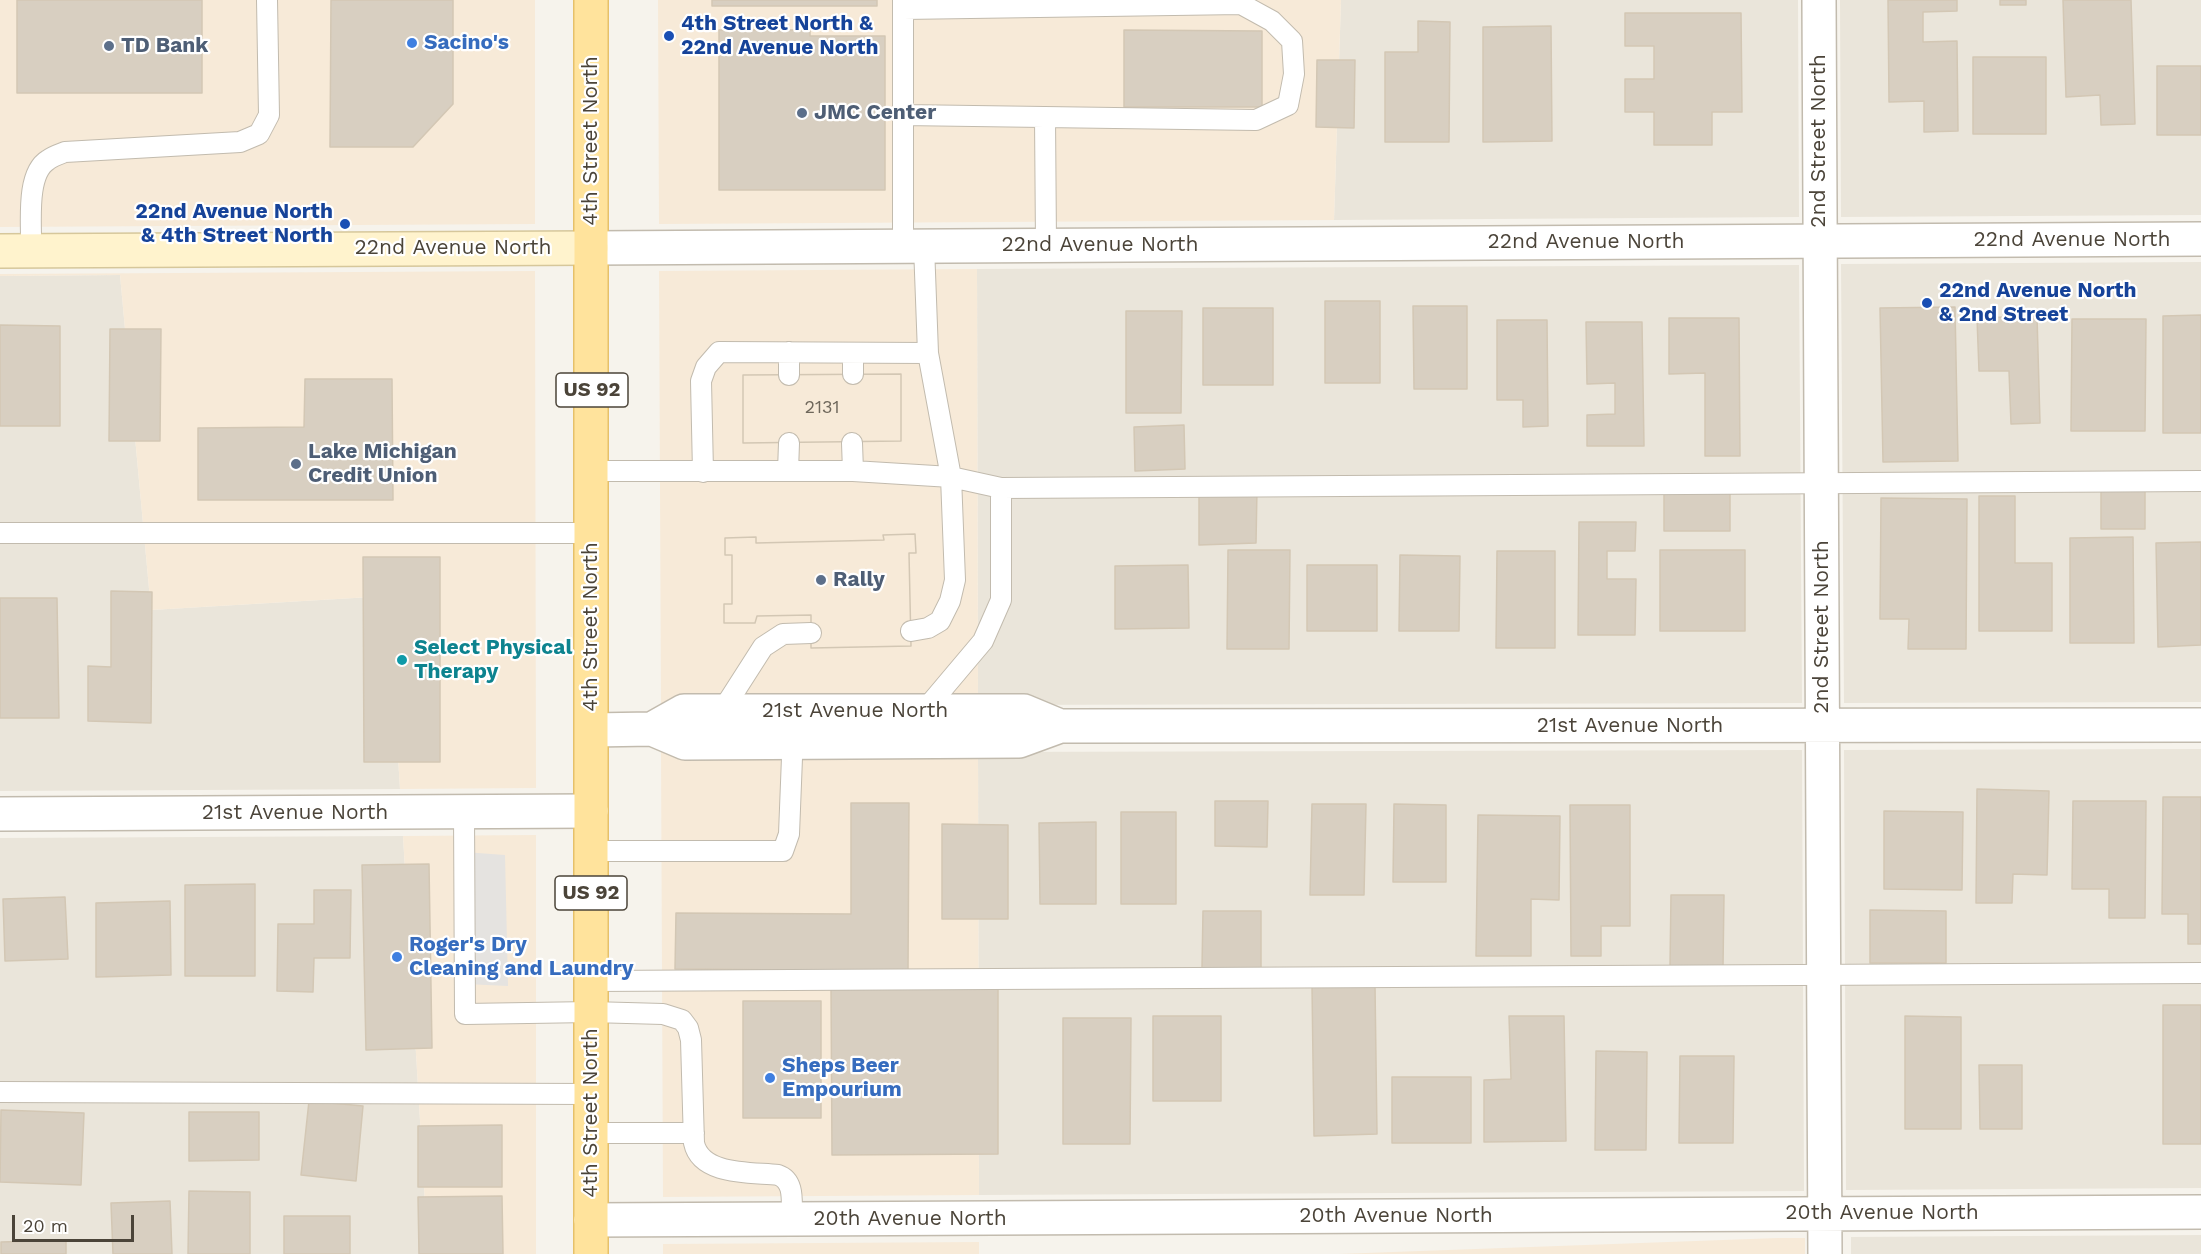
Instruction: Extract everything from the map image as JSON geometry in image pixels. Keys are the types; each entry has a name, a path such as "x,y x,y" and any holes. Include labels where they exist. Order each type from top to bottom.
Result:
{"main road":[{"name":"4th Street North","path":"591,0 591,1254"},
{"name":"22nd Avenue North","path":"16,250 591,248"}],"street":[{"name":"2nd Street North","path":"1819,0 1826,1254"},
{"name":"22nd Avenue North","path":"591,248 2201,239"},
{"name":"21st Avenue North","path":"652,729 684,711 722,711 793,727 1019,741 1060,726 2201,725"},
{"name":"21st Avenue North","path":"592,730 652,729 685,743 924,711 1024,711 1060,726"},
{"name":"21st Avenue North","path":"0,814 591,811"},
{"name":"20th Avenue North","path":"591,1221 2201,1212"}],"lane":[{"path":"16,250 32,185 46,160 65,152 240,142 259,134 269,115 267,0"},
{"path":"903,115 1256,120 1288,105 1294,74 1292,42 1272,21 1242,4 903,4 903,115 913,246 928,352 951,477 955,580 950,601 940,621 928,628 910,631"},
{"path":"1045,117 1046,245"},
{"path":"703,472 701,381 706,367 719,352 928,352"},
{"path":"789,352 789,375"},
{"path":"853,352 853,374"},
{"path":"788,471 789,442"},
{"path":"852,442 853,471"},
{"path":"592,471 853,471 951,477 1001,488 2201,481"},
{"path":"924,711 983,641 1001,600 1001,488"},
{"path":"0,533 591,532"},
{"path":"722,711 763,647 783,634 811,633"},
{"path":"591,851 783,851 789,834 793,727"},
{"path":"464,812 465,1014 591,996 1824,975 2201,973"},
{"path":"591,996 678,1018 686,1024 691,1040 695,1148 710,1164 726,1169 778,1175 787,1179 790,1186 792,1220"},
{"path":"0,1092 591,1094"},
{"path":"591,1133 694,1133"}],"shaded area":[{"path":"0,0 535,0 535,224 0,227"},
{"path":"658,0 1341,0 1334,220 659,224"},
{"path":"1341,0 1798,0 1799,217 1334,220"},
{"path":"1840,0 2201,0 2201,215 1841,217"},
{"path":"2201,262 2201,702 1844,703 1841,264"},
{"path":"1799,265 1802,703 978,705 977,269"},
{"path":"977,269 978,705 661,705 659,271"},
{"path":"535,271 536,788 400,789 388,596 151,610 120,275 0,276 0,274"},
{"path":"120,275 151,610 388,596 400,789 0,791 0,276"},
{"path":"2201,749 2201,1188 1846,1190 1844,750"},
{"path":"1802,750 1804,1191 979,1195 978,752"},
{"path":"661,752 978,752 979,1195 663,1197"},
{"path":"536,835 536,1254 428,1254 403,836"},
{"path":"403,836 428,1254 0,1254 0,838"},
{"path":"464,852 505,855 508,986 465,984"},
{"path":"2201,1235 2201,1254 1851,1254 1851,1237"},
{"path":"1805,1238 1805,1254 1338,1254"},
{"path":"979,1242 979,1254 663,1254 663,1244"}],"building":[{"name":"TD Bank","path":"17,0 202,0 202,93 17,93"},
{"path":"331,0 453,0 453,104 413,147 330,147"},
{"path":"712,0 877,0 877,6 712,6"},
{"path":"1888,0 1957,0 1957,11 1923,12 1923,42 1957,41 1958,131 1924,132 1924,101 1889,102"},
{"path":"2000,0 2026,0 2026,5 2000,5"},
{"path":"2063,0 2131,0 2135,124 2101,125 2100,95 2066,97"},
{"path":"1625,13 1741,13 1742,112 1712,112 1712,145 1654,145 1654,112 1625,112 1625,79 1654,79 1654,46 1625,46"},
{"path":"1418,21 1450,22 1449,142 1385,142 1385,52 1418,52"},
{"path":"1551,26 1552,141 1483,142 1483,27"},
{"name":"JMC Center","path":"719,30 810,30 810,36 885,36 885,190 719,190"},
{"path":"1124,30 1262,31 1262,107 1124,107"},
{"path":"1973,57 2046,57 2046,134 1973,134"},
{"path":"1317,60 1355,60 1354,128 1316,127"},
{"path":"2157,66 2201,66 2201,135 2157,135"},
{"path":"1325,301 1380,301 1380,383 1325,383"},
{"path":"1413,306 1467,306 1467,389 1414,389"},
{"path":"1955,307 1958,461 1883,462 1880,308"},
{"path":"1203,308 1273,308 1273,385 1203,385"},
{"path":"1126,311 1182,311 1181,413 1126,413"},
{"path":"2201,315 2201,433 2163,433 2163,316"},
{"path":"2037,316 2040,423 2011,424 2009,371 1979,371 1977,318"},
{"path":"1669,318 1739,318 1740,456 1705,456 1705,373 1669,374"},
{"path":"2072,319 2146,319 2145,431 2071,431"},
{"path":"1497,320 1547,320 1548,426 1523,427 1523,400 1497,400"},
{"path":"1586,322 1642,322 1644,446 1587,446 1587,415 1615,414 1615,383 1587,384"},
{"path":"0,325 60,326 60,426 0,426"},
{"path":"110,329 161,329 160,441 109,441"},
{"path":"901,374 901,441 743,443 743,375"},
{"path":"901,374 901,441 743,443 743,375"},
{"name":"Lake Michigan Credit Union","path":"305,379 392,379 393,500 198,500 198,428 304,427"},
{"path":"1184,425 1185,469 1135,471 1134,427"},
{"path":"2101,486 2145,486 2145,529 2101,529"},
{"path":"1199,489 1257,489 1256,543 1199,545"},
{"path":"1664,493 1730,493 1730,531 1664,531"},
{"path":"1979,496 2015,496 2015,563 2052,563 2052,631 1979,631"},
{"path":"1881,498 1967,499 1966,649 1908,649 1909,619 1880,619"},
{"path":"1579,522 1636,522 1635,551 1607,551 1607,579 1636,579 1635,635 1578,635"},
{"name":"Rally","path":"915,534 916,553 909,553 911,646 811,648 811,615 757,616 755,623 724,623 724,604 732,604 732,555 725,555 725,538 756,537 756,543 884,540 883,535"},
{"name":"Rally","path":"915,534 916,553 909,553 911,646 811,648 811,615 757,616 755,623 724,623 724,604 732,604 732,555 725,555 725,538 756,537 756,543 884,540 883,535"},
{"path":"2133,537 2134,643 2070,643 2070,538"},
{"path":"2201,542 2201,645 2158,647 2156,543"},
{"path":"1228,550 1290,550 1289,649 1227,649"},
{"path":"1660,550 1745,550 1745,631 1660,631"},
{"path":"1497,551 1555,551 1555,648 1496,648"},
{"path":"1400,555 1460,556 1459,631 1399,631"},
{"name":"Select Physical Therapy","path":"363,557 440,557 440,762 364,762"},
{"path":"1188,565 1189,628 1115,629 1115,566"},
{"path":"1307,565 1377,565 1377,631 1307,631"},
{"path":"111,591 152,592 151,723 88,721 88,666 111,667"},
{"path":"0,598 57,598 59,718 0,718"},
{"path":"1977,789 2049,791 2047,875 2013,874 2012,903 1976,903"},
{"path":"2163,797 2201,797 2201,944 2188,944 2188,914 2162,914"},
{"path":"1215,801 1268,801 1267,847 1215,846"},
{"path":"2073,801 2146,801 2145,918 2109,918 2109,889 2072,889"},
{"path":"851,803 909,803 908,971 675,969 676,913 851,914"},
{"path":"1312,804 1366,804 1364,895 1310,895"},
{"path":"1394,804 1446,805 1446,882 1393,882"},
{"path":"1570,805 1630,805 1630,926 1601,926 1601,956 1571,956"},
{"path":"1884,811 1963,812 1962,890 1884,889"},
{"path":"1121,812 1176,812 1176,904 1121,904"},
{"path":"1478,815 1560,816 1559,900 1531,899 1531,956 1476,956"},
{"path":"1096,822 1096,904 1040,904 1039,823"},
{"path":"942,824 1008,825 1008,919 942,919"},
{"name":"Roger's Dry Cleaning and Laundry","path":"429,864 432,1048 366,1050 362,865"},
{"path":"255,884 255,976 185,976 185,885"},
{"path":"314,890 351,890 350,958 314,958 313,992 277,991 278,924 314,924"},
{"path":"1671,895 1724,895 1723,967 1670,967"},
{"path":"65,897 68,959 5,961 3,899"},
{"path":"170,901 171,975 96,977 96,903"},
{"path":"1870,910 1946,911 1946,963 1870,963"},
{"path":"1203,911 1261,911 1261,968 1202,968"},
{"path":"1375,985 1377,1134 1314,1136 1312,986"},
{"path":"998,987 998,1154 832,1155 831,988"},
{"path":"743,1001 821,1001 821,1118 743,1118"},
{"path":"2163,1005 2201,1005 2201,1144 2163,1144"},
{"path":"1153,1016 1221,1016 1221,1101 1153,1101"},
{"path":"1509,1016 1564,1016 1566,1141 1484,1142 1484,1080 1511,1079"},
{"path":"1905,1016 1961,1017 1961,1129 1905,1129"},
{"path":"1063,1018 1131,1018 1130,1144 1063,1144"},
{"path":"1596,1051 1647,1052 1646,1150 1595,1150"},
{"path":"1680,1056 1734,1056 1733,1143 1679,1143"},
{"path":"1979,1065 2022,1065 2022,1129 1980,1129"},
{"path":"1392,1077 1471,1077 1471,1143 1392,1143"},
{"path":"309,1101 363,1106 356,1181 301,1175"},
{"path":"1,1110 84,1113 81,1185 0,1182"},
{"path":"189,1112 259,1112 259,1160 189,1161"},
{"path":"502,1125 502,1187 418,1187 418,1126"},
{"path":"189,1191 250,1192 250,1254 188,1254"},
{"path":"502,1196 503,1254 419,1254 418,1197"},
{"path":"170,1201 172,1254 113,1254 111,1203"},
{"path":"284,1216 350,1216 350,1254 284,1254"},
{"path":"66,1240 66,1254 1,1254 1,1242"}],"place":[{"name":"4th Street North & 22nd Avenue North","path":"669,36"},
{"name":"Sacino's","path":"412,43"},
{"name":"TD Bank","path":"109,46"},
{"name":"JMC Center","path":"802,113"},
{"name":"22nd Avenue North & 4th Street North","path":"345,224"},
{"name":"22nd Avenue North & 2nd Street","path":"1927,303"},
{"name":"Lake Michigan Credit Union","path":"296,464"},
{"name":"Rally","path":"821,580"},
{"name":"Select Physical Therapy","path":"402,660"},
{"name":"Roger's Dry Cleaning and Laundry","path":"397,957"},
{"name":"Sheps Beer Empourium","path":"770,1078"}]}
